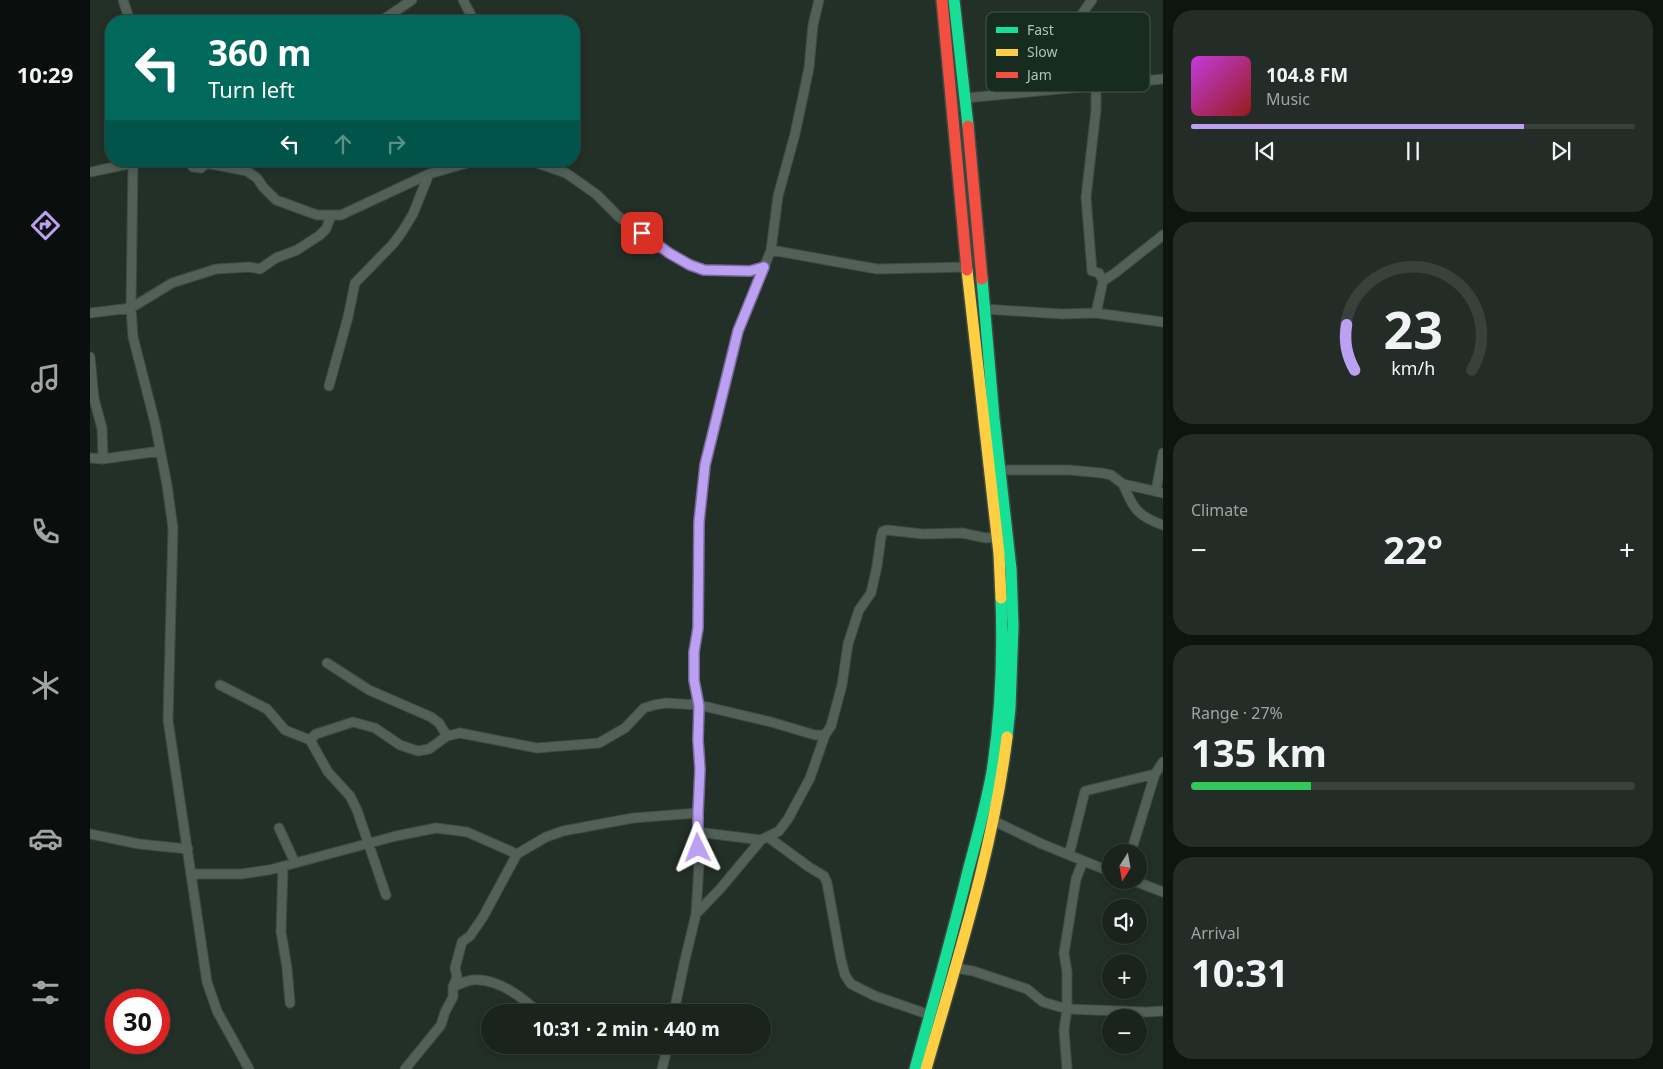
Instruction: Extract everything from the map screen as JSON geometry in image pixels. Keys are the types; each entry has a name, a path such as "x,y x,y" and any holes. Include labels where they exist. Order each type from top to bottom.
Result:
{"street":[{"path":"123,0 128,15"},
{"path":"390,15 412,0"},
{"path":"463,0 471,15"},
{"path":"676,1004 696,914 699,864 697,832 700,769 698,740 699,706 694,680 694,652 698,628 699,522 705,465 738,331 771,250 778,196 796,134 809,68 813,25 819,0"},
{"path":"915,1069 982,819 992,771 999,701 1002,632 997,537 967,267 942,0"},
{"path":"926,1069 994,821 1010,708 1013,626 1011,569 1002,470 994,418 966,98 954,0"},
{"path":"1083,12 1092,0"},
{"path":"1150,81 1163,80"},
{"path":"966,98 1030,92"},
{"path":"1096,92 1096,110 1086,197 1092,271 1099,273 1103,281 1096,313"},
{"path":"90,172 111,167"},
{"path":"132,167 131,308 133,337 155,423 173,528 168,720 206,982 217,1011 249,1069"},
{"path":"226,167 247,171 257,178 276,200 317,215 331,216 341,215 429,174 453,167"},
{"path":"548,167 566,173 596,194 619,217 669,253 690,265 704,270 750,271 764,267"},
{"path":"329,386 348,317 355,283 393,244 402,232 413,214 429,174"},
{"path":"90,313 131,308 172,283 216,269 232,267 260,268 276,258 297,250 320,235 326,229 331,216"},
{"path":"1103,281 1116,273 1163,235"},
{"path":"771,250 877,269 967,267"},
{"path":"985,309 1062,314 1096,313 1163,322"},
{"path":"90,357 94,399 102,428 103,460"},
{"path":"90,458 103,460 160,451"},
{"path":"1002,470 1086,470 1111,476 1123,484 1160,492 1163,454"},
{"path":"1123,484 1136,511 1147,520 1163,525"},
{"path":"696,914 764,839 779,831 788,819 810,778 825,734 831,726 853,629 860,610 871,593 883,531 923,534 962,533 986,538 997,537"},
{"path":"327,663 369,690 431,717 439,723 447,736"},
{"path":"220,685 267,709 285,730 310,740 328,772 350,796 357,810 386,895"},
{"path":"310,740 316,734 353,722 376,728 400,745 418,751 429,749 447,736 460,733 537,748 599,743 625,728 644,708 666,703 699,706 770,722 815,735 825,734"},
{"path":"1133,844 1155,774 1163,762"},
{"path":"1069,855 1085,792 1155,774"},
{"path":"404,1069 441,1025 453,997 453,987 457,977 455,968 462,942 470,936 483,917 517,854 546,837 563,831 632,818 698,813"},
{"path":"994,821 1042,844 1102,868"},
{"path":"279,828 295,864"},
{"path":"191,874 241,874 283,867 436,828 467,832 517,854"},
{"path":"697,832 764,839 824,876 828,883 841,960 845,975 851,984 875,996 930,1015"},
{"path":"90,834 139,844 188,849"},
{"path":"1067,1069 1064,1030 1067,1009 1067,972 1064,953 1076,879 1084,861"},
{"path":"283,867 281,932 290,1002"},
{"path":"1148,886 1163,892"},
{"path":"955,968 1027,989 1043,1002 1067,1009 1163,1011"},
{"path":"453,987 471,980 490,983 516,993 529,1004"},
{"path":"662,1069 666,1054"}],"traffic: fast":[{"path":"954,0 968,126"},
{"path":"982,279 994,418 1011,569 1013,626 1007,737"},
{"path":"915,1069 978,834 992,772 1001,685 1001,598"}],"traffic: slow":[{"path":"967,270 999,554 1001,598"},
{"path":"926,1069 973,904 993,821 1007,737"}],"traffic: jam":[{"path":"942,0 967,270"},
{"path":"968,126 982,279"}],"route":[{"path":"642,233 669,253 690,265 704,270 750,271 764,267 738,331 705,465 699,522 698,628 694,652 694,680 699,706 698,848"}]}
